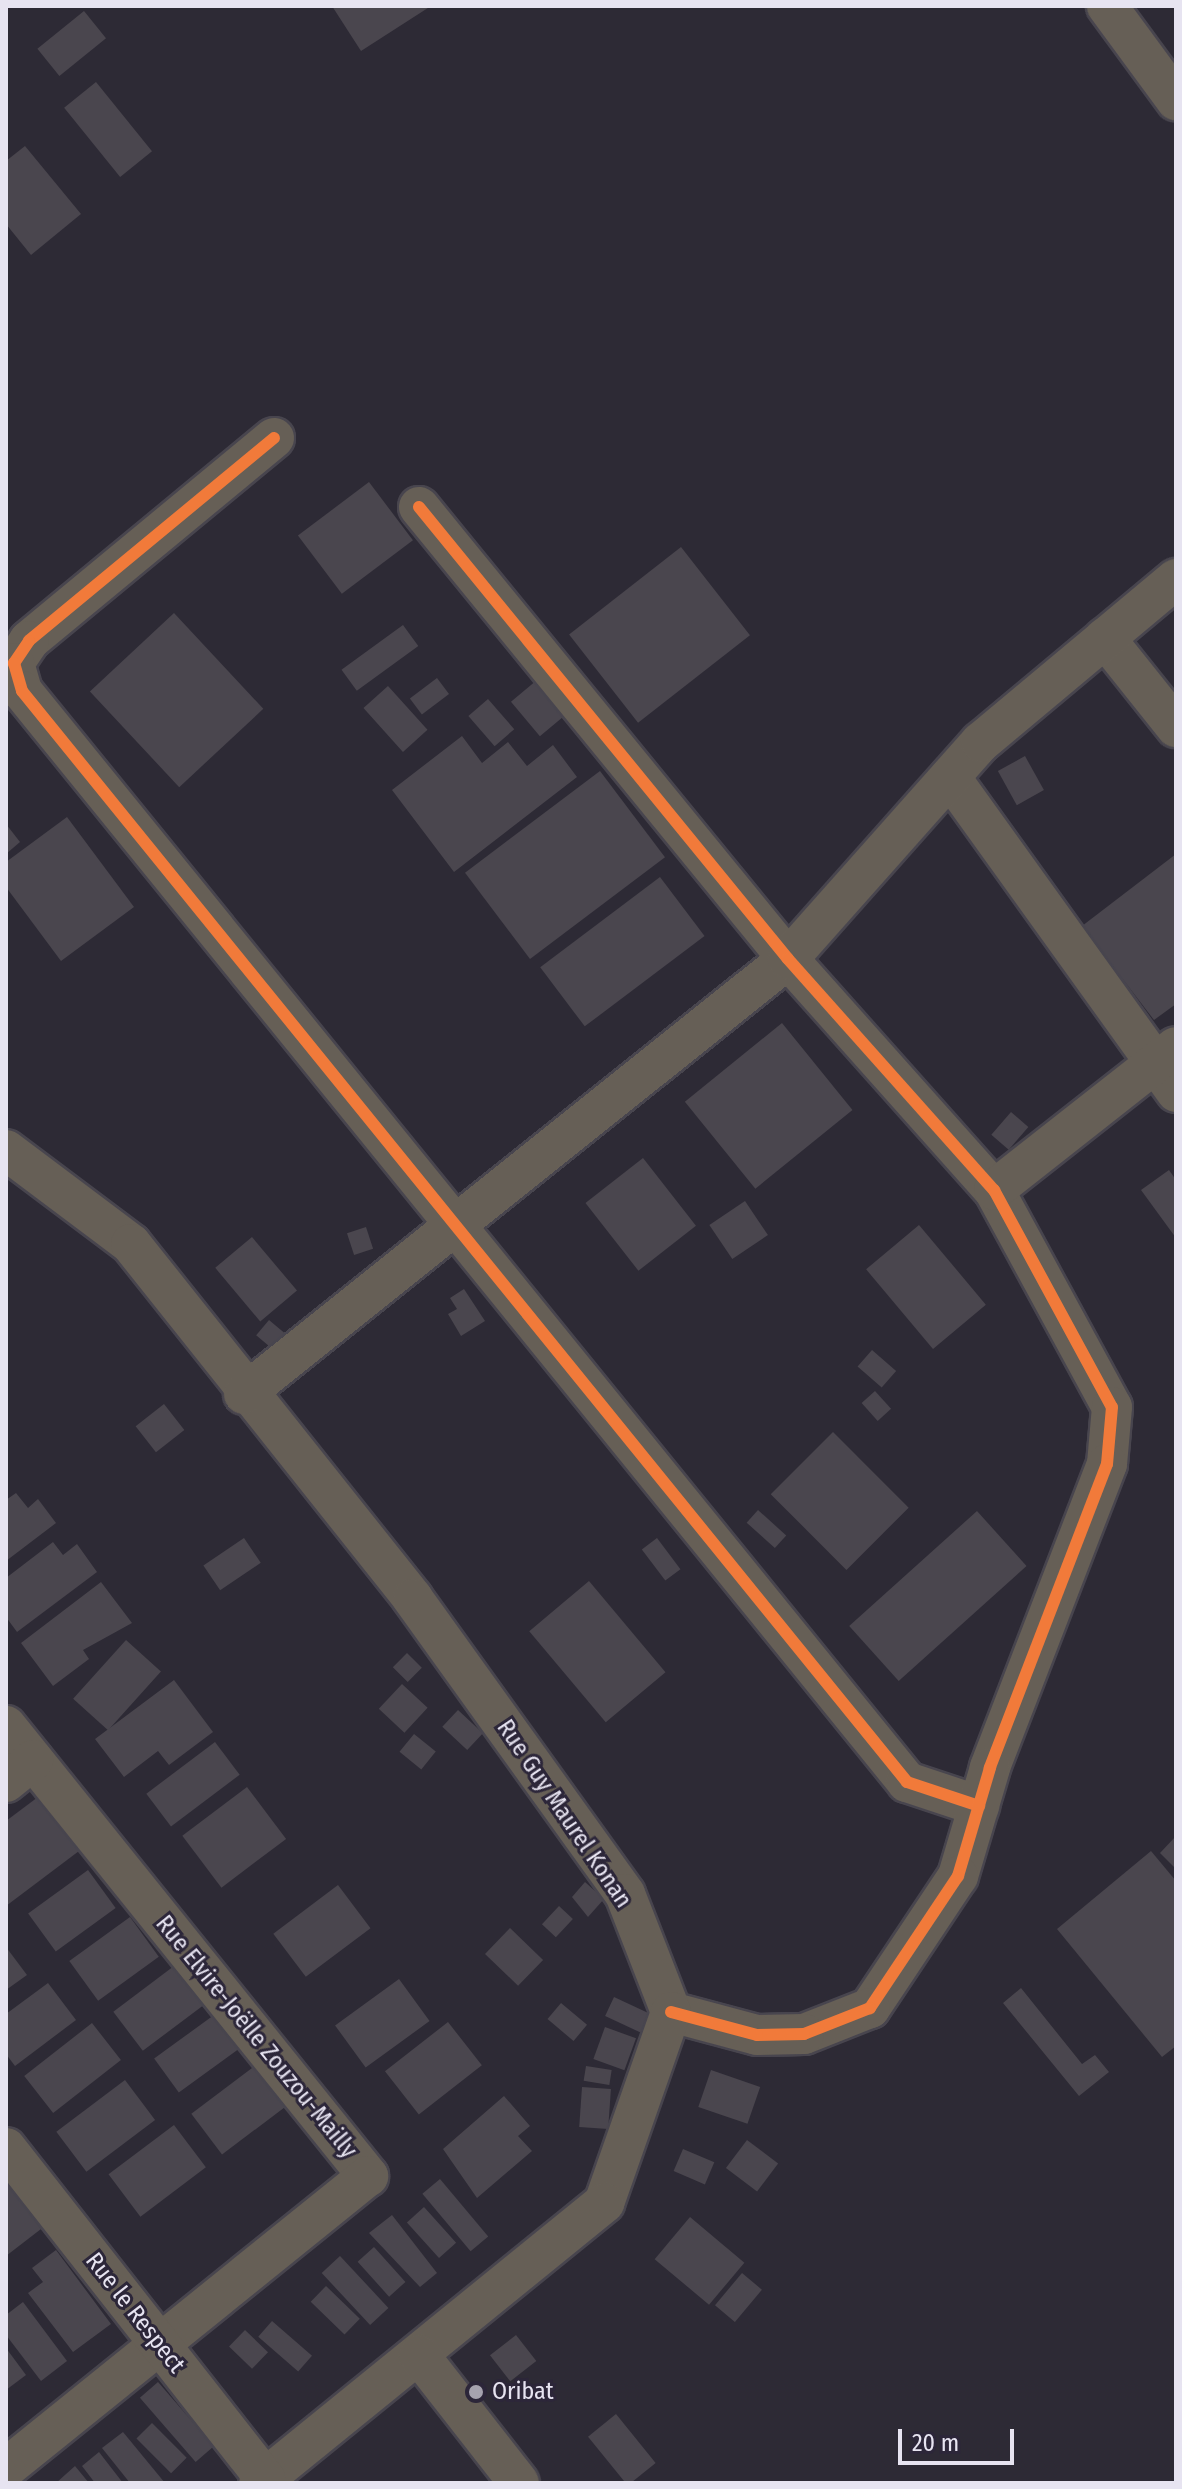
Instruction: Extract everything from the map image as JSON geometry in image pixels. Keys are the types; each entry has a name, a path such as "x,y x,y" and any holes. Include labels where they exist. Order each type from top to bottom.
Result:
{"street":[{"path":"1107,6 1176,100"},
{"path":"274,438 29,641 14,663 22,691 459,1225 907,1782 979,1806"},
{"path":"262,2481 604,2203 671,2012 757,2035 804,2034 870,2008 958,1876 979,1806 1107,1464 1112,1407 994,1190 788,959 419,507"},
{"path":"244,1394 788,959 950,777 1105,638 1176,579"},
{"path":"1105,638 1176,727"},
{"path":"950,777 1168,1068 994,1190"},
{"name":"Rue Guy Maurel Konan","path":"6,1150 131,1244 244,1394 413,1599 625,1894 671,2012"},
{"name":"Rue Elvire-Joëlle Zouzou-Mailly","path":"6,1726 20,1771 368,2176 160,2347"},
{"name":"Rue le Respect","path":"6,2148 262,2481"},
{"path":"6,2468 160,2347"},
{"path":"419,2355 519,2483"}],"building":[{"path":"332,6 431,6 361,51"},
{"path":"84,11 106,38 59,76 37,49"},
{"path":"96,82 152,151 120,177 64,108"},
{"path":"25,146 81,214 31,255 6,224 6,161"},
{"path":"369,482 413,540 342,594 298,536"},
{"path":"681,547 750,635 638,723 569,634"},
{"path":"174,613 263,709 179,787 90,691"},
{"path":"403,625 418,646 357,691 342,670"},
{"path":"437,678 449,694 422,714 410,698"},
{"path":"537,680 566,714 540,736 511,702"},
{"path":"388,686 427,730 403,752 363,708"},
{"path":"488,699 514,729 495,746 468,716"},
{"path":"462,736 482,763 508,742 527,766 553,745 577,777 454,872 392,790"},
{"path":"1025,756 1044,790 1017,805 998,771"},
{"path":"600,771 665,857 530,959 465,873"},
{"path":"67,817 134,907 61,961 6,887 6,862"},
{"path":"6,824 20,842 6,854"},
{"path":"1176,854 1176,1004 1154,1020 1082,926"},
{"path":"660,877 705,936 585,1026 540,967"},
{"path":"782,1023 852,1110 755,1189 685,1102"},
{"path":"1011,1112 1028,1127 1009,1150 991,1135"},
{"path":"643,1158 696,1226 638,1271 585,1203"},
{"path":"1169,1170 1176,1180 1176,1238 1141,1190"},
{"path":"745,1201 768,1235 732,1259 709,1225"},
{"path":"919,1225 986,1305 933,1349 866,1269"},
{"path":"366,1227 373,1249 354,1255 347,1233"},
{"path":"252,1237 297,1291 260,1321 215,1268"},
{"path":"464,1289 485,1321 461,1336 448,1314 457,1309 450,1298"},
{"path":"269,1320 296,1342 283,1358 256,1335"},
{"path":"872,1350 896,1371 882,1388 858,1367"},
{"path":"875,1391 891,1409 878,1421 862,1403"},
{"path":"164,1404 184,1430 156,1452 136,1426"},
{"path":"833,1432 909,1508 846,1570 771,1494"},
{"path":"16,1493 28,1508 38,1499 56,1523 6,1561 6,1500"},
{"path":"758,1510 786,1535 775,1548 747,1523"},
{"path":"977,1511 1027,1566 899,1681 849,1626"},
{"path":"244,1538 261,1563 220,1590 203,1565"},
{"path":"657,1538 680,1569 665,1581 642,1549"},
{"path":"53,1542 63,1555 77,1544 97,1572 17,1632 6,1617 6,1578"},
{"path":"589,1581 665,1672 606,1722 529,1631"},
{"path":"101,1582 132,1623 83,1650 89,1659 53,1686 21,1643"},
{"path":"126,1640 161,1671 108,1730 73,1699"},
{"path":"407,1653 422,1668 408,1682 393,1667"},
{"path":"174,1680 213,1732 169,1765 158,1751 124,1777 95,1739"},
{"path":"402,1684 428,1708 404,1733 379,1709"},
{"path":"458,1710 483,1733 467,1750 442,1727"},
{"path":"414,1734 436,1752 421,1769 400,1752"},
{"path":"215,1742 240,1775 171,1827 146,1794"},
{"path":"247,1787 286,1839 221,1888 182,1836"},
{"path":"42,1794 83,1848 6,1906 6,1821"},
{"path":"1176,1836 1176,1869 1160,1853"},
{"path":"1151,1851 1176,1881 1176,2046 1162,2057 1057,1929"},
{"path":"88,1870 116,1908 56,1952 28,1913"},
{"path":"585,1882 604,1899 588,1917 572,1897"},
{"path":"338,1885 370,1928 306,1977 273,1934"},
{"path":"559,1906 573,1919 556,1937 542,1924"},
{"path":"130,1917 159,1957 98,2001 69,1961"},
{"path":"510,1928 543,1960 518,1986 485,1954"},
{"path":"6,1947 27,1975 6,1990"},
{"path":"174,1966 203,2005 143,2051 113,2012"},
{"path":"399,1979 430,2021 366,2068 335,2025"},
{"path":"48,1983 76,2020 15,2066 6,2054 6,2014"},
{"path":"1021,1988 1082,2064 1095,2055 1109,2072 1079,2096 1003,2003"},
{"path":"614,1997 652,2015 643,2034 605,2016"},
{"path":"561,2003 587,2025 574,2041 548,2019"},
{"path":"214,2015 239,2049 179,2092 154,2058"},
{"path":"448,2022 482,2065 419,2115 385,2071"},
{"path":"92,2023 121,2060 53,2113 24,2076"},
{"path":"605,2027 636,2038 624,2070 593,2059"},
{"path":"260,2062 291,2103 222,2154 191,2114"},
{"path":"586,2066 612,2070 609,2085 584,2081"},
{"path":"711,2070 760,2087 747,2124 698,2107"},
{"path":"125,2080 155,2120 86,2172 56,2132"},
{"path":"582,2087 611,2089 608,2129 579,2127"},
{"path":"504,2096 530,2126 518,2136 532,2151 477,2198 443,2149"},
{"path":"174,2125 206,2167 140,2217 109,2174"},
{"path":"747,2140 778,2163 757,2191 726,2168"},
{"path":"683,2149 714,2162 705,2184 674,2171"},
{"path":"440,2179 488,2236 471,2251 422,2194"},
{"path":"6,2182 41,2229 6,2256"},
{"path":"424,2207 456,2243 439,2258 407,2222"},
{"path":"392,2215 437,2273 420,2287 369,2233"},
{"path":"690,2217 744,2263 709,2305 655,2259"},
{"path":"374,2247 405,2282 389,2297 358,2262"},
{"path":"56,2250 111,2324 73,2352 28,2293 43,2282 32,2268"},
{"path":"340,2256 388,2308 370,2325 322,2273"},
{"path":"742,2273 762,2290 735,2322 715,2305"},
{"path":"326,2286 360,2319 345,2334 311,2302"},
{"path":"23,2302 67,2361 41,2381 6,2335 6,2315"},
{"path":"272,2321 312,2356 298,2372 258,2337"},
{"path":"245,2330 268,2352 252,2369 229,2347"},
{"path":"516,2335 536,2361 510,2381 490,2355"},
{"path":"6,2348 26,2375 6,2390"},
{"path":"158,2382 214,2446 196,2462 140,2398"},
{"path":"616,2414 656,2463 631,2483 626,2483 588,2437"},
{"path":"152,2423 187,2458 171,2473 136,2439"},
{"path":"123,2432 165,2483 130,2483 102,2448"},
{"path":"99,2452 123,2483 95,2483 82,2466"},
{"path":"75,2466 89,2483 56,2483"}],"cycle path":[{"path":"274,438 29,641 14,663 22,691 907,1782 979,1806"},
{"path":"419,507 788,959 994,1190 1112,1407 1107,1464 990,1768 958,1876 870,2008 804,2034 757,2035 671,2012"}],"place":[{"name":"Oribat","path":"476,2392"}]}
